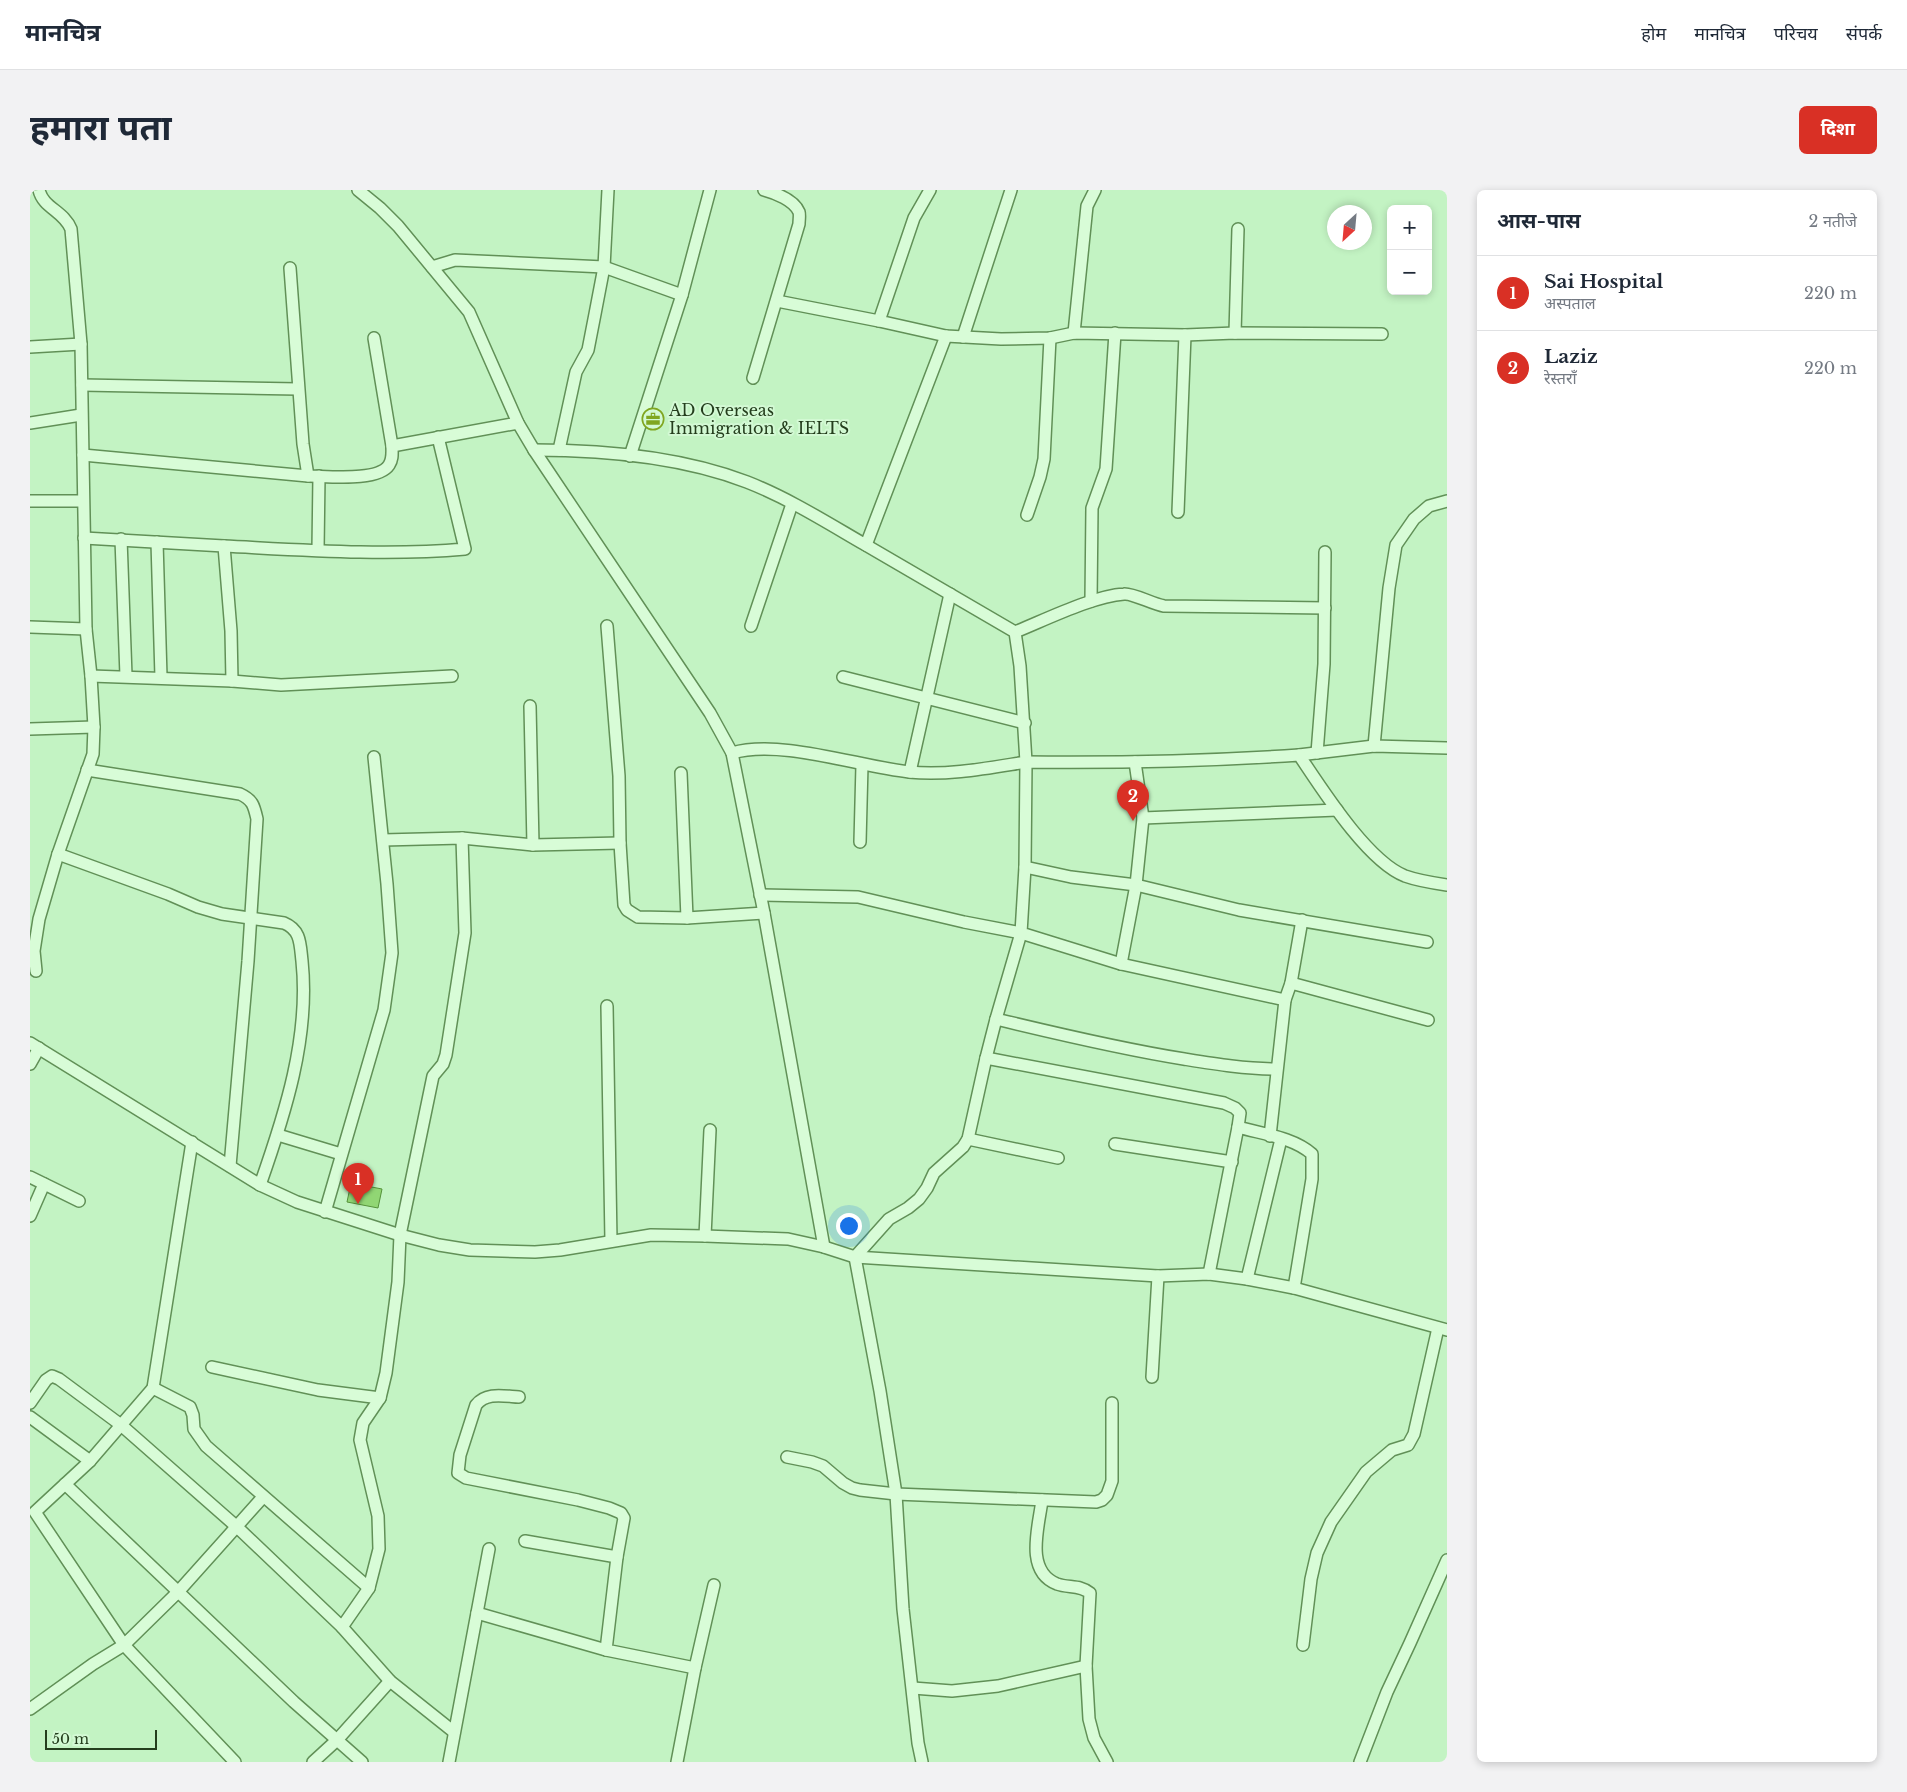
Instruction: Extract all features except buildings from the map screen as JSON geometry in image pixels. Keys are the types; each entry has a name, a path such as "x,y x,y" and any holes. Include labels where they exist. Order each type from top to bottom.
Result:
{"street":[{"path":"36,971 35,933 58,854 93,754 94,727 92,676 86,629 82,501 81,344 71,229 64,216 43,201 39,190"},
{"path":"358,190 380,208 469,312 518,423 534,450 710,713 732,753 764,913 824,1247"},
{"path":"559,450 576,372 588,350 604,267 608,190"},
{"path":"630,456 682,295 710,190"},
{"path":"753,378 799,224 799,212 786,199 764,190"},
{"path":"879,321 911,226 930,190"},
{"path":"963,337 1011,190"},
{"path":"1074,333 1087,206 1094,190"},
{"path":"1235,333 1238,229"},
{"path":"432,267 455,260 604,267 682,295"},
{"path":"290,268 303,444 314,476 318,550"},
{"path":"777,301 946,336 963,337 1000,339 1050,338 1074,333 1185,335 1235,333 1382,334"},
{"path":"1091,601 1092,508 1106,469 1115,333"},
{"path":"1178,512 1185,335"},
{"path":"866,545 946,336"},
{"path":"83,455 314,476 363,476 381,472 390,464 392,446 374,338"},
{"path":"1027,515 1040,477 1044,458 1050,338"},
{"path":"30,348 81,344"},
{"path":"82,385 298,388"},
{"path":"30,423 81,415"},
{"path":"392,446 518,423"},
{"path":"84,538 318,550 429,552 465,549 438,437"},
{"path":"534,450 559,450 630,456 705,468 748,482 805,509 1015,632"},
{"path":"30,501 82,501"},
{"path":"1374,746 1389,588 1396,545 1414,519 1429,506 1447,501"},
{"path":"751,626 792,504"},
{"path":"122,539 126,676"},
{"path":"157,542 160,678"},
{"path":"224,546 232,631 232,680"},
{"path":"1317,753 1324,664 1325,552"},
{"path":"910,772 950,594"},
{"path":"1015,632 1091,601 1125,594 1151,604 1164,606 1325,608"},
{"path":"607,626 619,776 623,899 627,910 638,917 687,918 764,913"},
{"path":"30,627 86,629"},
{"path":"855,1257 889,1219 919,1199 934,1173 963,1147 968,1139 996,1019 1021,933 1025,867 1026,762 1025,723 1015,632"},
{"path":"92,676 232,680 281,684 452,676"},
{"path":"844,677 1025,723"},
{"path":"530,706 533,845"},
{"path":"30,729 94,727"},
{"path":"732,753 744,749 761,748 910,772 961,772 1026,762 1111,763 1220,760 1299,755 1374,746 1447,748"},
{"path":"1299,755 1336,810 1376,856 1390,868 1404,876 1447,885"},
{"path":"325,1212 384,1010 389,983 392,953 374,757"},
{"path":"1121,964 1136,885 1142,818 1135,762"},
{"path":"860,842 862,764"},
{"path":"87,770 233,792 254,804 257,819 247,971 230,1166"},
{"path":"681,774 687,918"},
{"path":"1142,818 1336,810"},
{"path":"383,840 462,838 533,845 620,843"},
{"path":"342,1627 369,1588 379,1548 378,1516 360,1440 363,1423 380,1398 386,1373 398,1282 400,1235 434,1076 443,1064 446,1055 464,933 462,838"},
{"path":"58,854 168,894 198,907 222,914 284,923 291,926 299,937 303,974 302,1018 298,1050 278,1135 260,1185"},
{"path":"1025,867 1071,877 1136,885 1240,910 1427,942"},
{"path":"760,895 858,897 964,922 1021,933 1121,964 1284,1000"},
{"path":"1247,1279 1275,1137 1276,1068 1284,1000 1291,983 1302,920"},
{"path":"1291,983 1428,1020"},
{"path":"607,1006 611,1241"},
{"path":"996,1019 1064,1036 1156,1054 1245,1068 1276,1068"},
{"path":"30,1064 34,1045 260,1185 297,1202 325,1212 439,1246 470,1250 535,1252 651,1236 788,1239 824,1247 855,1257 1158,1276 1209,1274 1247,1279 1294,1288 1442,1329 1411,1440 1408,1445 1392,1450 1366,1472 1324,1535 1317,1553 1311,1579 1303,1645"},
{"path":"986,1058 1230,1105 1240,1113 1209,1274"},
{"path":"1238,1128 1275,1137 1306,1149 1312,1154 1313,1165 1294,1288"},
{"path":"705,1236 710,1130"},
{"path":"278,1135 341,1154"},
{"path":"968,1139 1058,1158"},
{"path":"192,1142 153,1388 90,1461 66,1484 33,1509 124,1645 235,1762"},
{"path":"1115,1144 1232,1162"},
{"path":"30,1176 79,1201"},
{"path":"30,1216 44,1184"},
{"path":"855,1257 880,1392 896,1494 903,1610 918,1743 922,1762"},
{"path":"1152,1377 1158,1276"},
{"path":"212,1367 318,1390 380,1398"},
{"path":"32,1397 48,1377 55,1377 121,1425 236,1527 342,1627 390,1681 454,1732"},
{"path":"153,1388 190,1407 193,1415 194,1429 199,1438 263,1497 369,1588"},
{"path":"519,1397 488,1396 479,1400 460,1455 458,1473 466,1478 578,1500 617,1510 624,1518 617,1557 606,1650"},
{"path":"787,1457 823,1466 852,1488 896,1494 1096,1502 1102,1500 1107,1495 1112,1481 1112,1403"},
{"path":"30,1417 90,1461"},
{"path":"66,1484 178,1592 362,1762"},
{"path":"30,1709 93,1664 124,1645 178,1592 263,1497"},
{"path":"1042,1500 1036,1549 1039,1568 1043,1575 1058,1584 1082,1588 1090,1593 1086,1666 1089,1719 1094,1738 1106,1762"},
{"path":"525,1541 617,1557"},
{"path":"449,1762 489,1550"},
{"path":"1360,1762 1387,1692 1447,1560"},
{"path":"677,1762 695,1668 714,1585"},
{"path":"477,1614 606,1650 695,1668"},
{"path":"912,1688 952,1691 998,1686 1086,1666"},
{"path":"313,1762 336,1740 390,1681"}],"place":[{"name":"AD Overseas Immigration & IELTS","path":"653,419"},
{"name":"Laziz","path":"1133,821"},
{"name":"Sai Hospital","path":"358,1204"}]}
